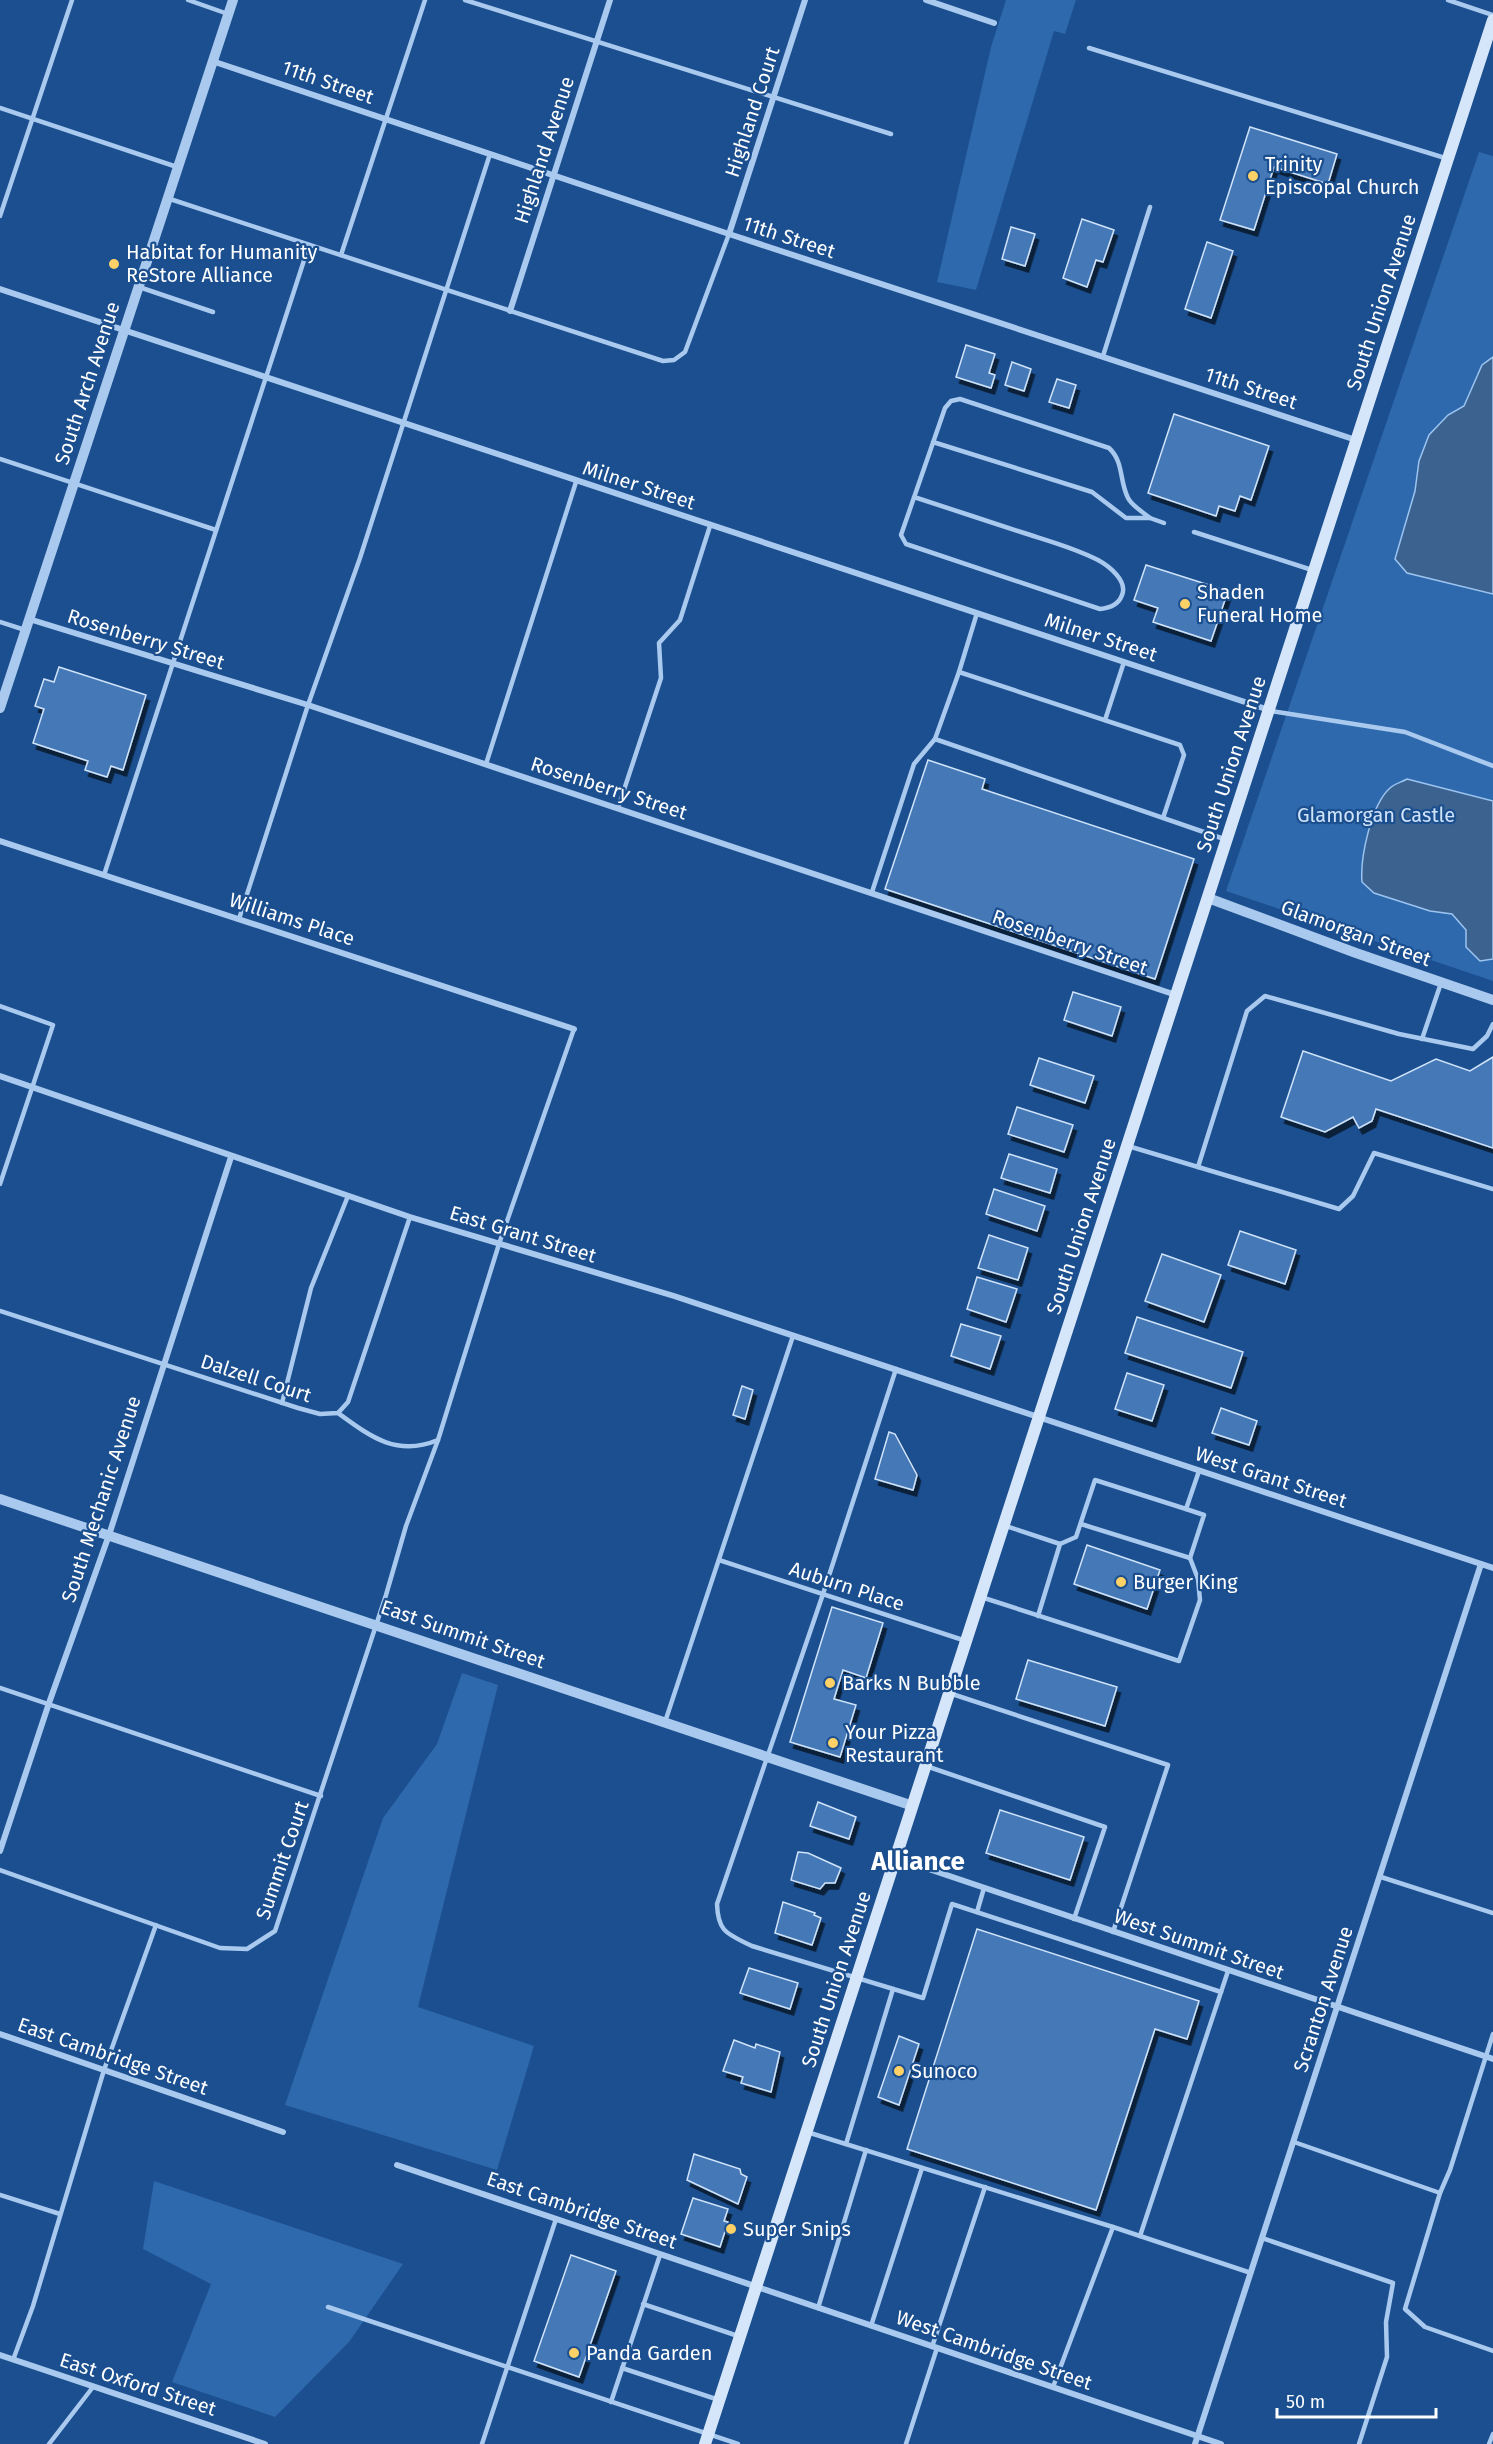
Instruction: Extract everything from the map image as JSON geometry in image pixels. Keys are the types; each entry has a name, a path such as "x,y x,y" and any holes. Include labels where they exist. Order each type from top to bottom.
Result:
{"main road":[{"name":"South Union Avenue","path":"707,2439 1493,20"}],"street":[{"name":"South Arch Avenue","path":"0,708 233,0"},
{"name":"Highland Avenue","path":"510,311 610,0"},
{"name":"Highland Court","path":"729,234 805,0"},
{"path":"926,0 994,23"},
{"name":"11th Street","path":"212,61 1357,440"},
{"name":"Milner Street","path":"0,289 123,332 1269,710"},
{"name":"Rosenberry Street","path":"27,625 308,705 1177,996"},
{"name":"Williams Place","path":"0,841 574,1029"},
{"name":"Glamorgan Street","path":"1208,898 1493,1000"},
{"name":"East Grant Street","path":"0,1076 410,1218 674,1296 1039,1416"},
{"name":"South Mechanic Avenue","path":"0,1851 109,1534 231,1157"},
{"name":"West Grant Street","path":"1039,1416 1493,1568"},
{"name":"East Summit Street","path":"0,1499 375,1623 913,1806"},
{"name":"Scranton Avenue","path":"1195,2444 1481,1564"},
{"name":"West Summit Street","path":"896,1858 1493,2059"},
{"name":"East Cambridge Street","path":"0,2034 283,2132"},
{"name":"East Cambridge Street","path":"397,2165 756,2288"},
{"name":"West Cambridge Street","path":"756,2288 1221,2444"},
{"name":"East Oxford Street","path":"0,2355 261,2443"}],"lane":[{"path":"0,216 72,0"},
{"path":"188,0 228,14"},
{"path":"341,255 425,0"},
{"path":"465,0 891,134"},
{"path":"1448,0 1493,15"},
{"path":"1089,48 1448,159"},
{"path":"0,108 177,167"},
{"path":"239,919 308,705 360,558 490,154"},
{"path":"167,198 663,361 674,360 685,352 695,331 729,234"},
{"path":"1103,356 1150,207"},
{"path":"104,875 309,245"},
{"path":"138,287 213,312"},
{"path":"914,497 1068,547 1099,561 1117,575 1124,592 1119,601 1109,608 1101,609 906,544 901,535 914,497 933,442 945,408 951,401 960,399 1109,448 1117,455 1121,465 1129,499 1150,518"},
{"path":"933,442 1092,492 1126,518 1150,518 1164,523"},
{"path":"0,459 73,485 216,530"},
{"path":"486,764 576,482"},
{"path":"618,808 661,678 659,643 680,620 710,526"},
{"path":"1194,532 1314,571"},
{"path":"872,892 914,764 935,739 977,613"},
{"path":"0,622 27,625"},
{"path":"1105,720 1124,662"},
{"path":"959,672 1180,745 1184,755 1164,818"},
{"path":"1269,710 1405,732 1493,766"},
{"path":"935,739 1227,840"},
{"path":"1422,1040 1441,983"},
{"path":"1198,1167 1247,1011 1265,996 1422,1040 1473,1049 1487,1036 1493,1024"},
{"path":"0,1006 53,1025 34,1088 0,1184"},
{"name":"Summit Court","path":"0,1870 220,1948 247,1949 275,1931 321,1796 406,1526 438,1440 499,1244 574,1029"},
{"path":"1128,1146 1339,1209 1353,1196 1374,1153 1493,1189"},
{"path":"282,1403 311,1288 348,1196"},
{"path":"410,1218 348,1402 338,1413 370,1436 397,1445 419,1448 438,1440"},
{"name":"Dalzell Court","path":"0,1311 282,1403 320,1414 338,1413"},
{"path":"665,1722 793,1336"},
{"path":"896,1369 823,1594 717,1904 718,1923 728,1934 753,1946 923,1998 952,1904 1221,1992"},
{"path":"1186,1509 1199,1471"},
{"path":"980,1597 1179,1661 1200,1600 1198,1580 1190,1558 1204,1515 1095,1480 1076,1537 1060,1544 1004,1525"},
{"path":"1081,1524 1190,1558"},
{"path":"1038,1616 1060,1544"},
{"name":"Auburn Place","path":"719,1560 966,1641"},
{"path":"0,1688 321,1796"},
{"path":"949,1693 1168,1765 1113,1932"},
{"path":"926,1766 1105,1827 1074,1919"},
{"path":"1381,1877 1493,1912"},
{"path":"977,1912 984,1888"},
{"path":"13,2360 33,2306 104,2070 156,1925"},
{"path":"1140,2236 1228,1971"},
{"path":"846,2144 893,1989"},
{"path":"1493,2034 1450,2170 1440,2193 1405,2309 1425,2327 1493,2351"},
{"path":"807,2132 1113,2227 1251,2273"},
{"path":"1294,2142 1440,2193"},
{"path":"818,2308 866,2150"},
{"path":"871,2326 922,2168"},
{"path":"906,2444 986,2187"},
{"path":"0,2195 60,2214"},
{"path":"482,2444 556,2219"},
{"path":"1053,2388 1113,2227"},
{"path":"1262,2238 1393,2283 1386,2322 1387,2357 1359,2444"},
{"path":"611,2402 660,2255"},
{"path":"643,2304 740,2337"},
{"path":"328,2307 611,2402 707,2439 738,2444"},
{"path":"622,2368 720,2400"},
{"path":"49,2444 93,2387"},
{"path":"1489,2444 1493,2434"}],"green space":[{"path":"1006,0 1076,0 1065,34 1054,31 976,290 937,282 991,47"},
{"name":"Glamorgan Castle","path":"1479,152 1493,156 1493,981 1226,891"},
{"path":"462,1673 498,1685 418,2007 534,2046 497,2170 285,2105 383,1818 437,1744"},
{"path":"154,2181 403,2264 349,2342 275,2417 172,2382 211,2284 143,2249"}],"shaded area":[{"path":"1493,357 1493,594 1407,573 1395,559 1415,491 1419,461 1429,435 1448,415 1464,406 1482,365"},
{"path":"1407,779 1493,801 1493,959 1480,961 1466,947 1466,930 1452,914 1430,911 1374,893 1362,882 1365,846 1377,806 1390,788"}],"building":[{"name":"Trinity Episcopal Church","path":"1250,127 1337,154 1328,184 1274,167 1254,230 1220,220"},
{"path":"1082,219 1114,230 1103,262 1096,260 1087,287 1063,278"},
{"path":"1011,227 1035,234 1025,266 1002,259"},
{"path":"1207,242 1233,251 1211,318 1185,309"},
{"path":"966,345 995,354 989,373 995,375 991,388 956,377"},
{"path":"1012,362 1031,369 1024,391 1005,385"},
{"path":"1057,379 1076,385 1069,408 1049,402"},
{"path":"1174,414 1269,446 1251,500 1240,496 1235,511 1219,506 1216,516 1148,493"},
{"name":"Shaden Funeral Home","path":"1146,565 1228,591 1211,641 1153,622 1158,608 1134,600"},
{"path":"59,667 146,695 123,770 111,766 107,777 85,770 88,761 33,743 44,709 35,706 44,679 54,682"},
{"path":"928,760 985,779 982,789 1194,859 1155,979 885,889"},
{"path":"1073,992 1121,1007 1112,1036 1064,1020"},
{"path":"1303,1051 1391,1081 1436,1059 1470,1071 1493,1057 1493,1148 1376,1109 1372,1121 1359,1128 1353,1117 1325,1132 1281,1117"},
{"path":"1039,1058 1094,1076 1085,1103 1030,1085"},
{"path":"1017,1107 1073,1125 1064,1152 1008,1134"},
{"path":"1009,1154 1057,1169 1050,1193 1001,1178"},
{"path":"994,1189 1045,1206 1037,1231 986,1214"},
{"path":"1240,1231 1296,1250 1285,1284 1228,1265"},
{"path":"989,1235 1028,1248 1018,1280 978,1268"},
{"path":"1162,1254 1221,1275 1204,1322 1145,1301"},
{"path":"977,1277 1017,1289 1006,1322 967,1309"},
{"path":"1137,1317 1243,1352 1231,1388 1125,1353"},
{"path":"961,1324 1001,1336 990,1369 951,1356"},
{"path":"1127,1373 1164,1385 1152,1421 1115,1409"},
{"path":"742,1386 753,1390 745,1419 733,1415"},
{"path":"1221,1408 1257,1421 1249,1445 1212,1433"},
{"path":"889,1432 895,1434 917,1475 913,1490 875,1479"},
{"path":"1087,1545 1160,1570 1147,1609 1074,1584"},
{"path":"832,1607 883,1623 866,1678 843,1670 834,1699 856,1705 840,1757 790,1742"},
{"path":"1028,1660 1117,1687 1105,1726 1016,1699"},
{"path":"818,1802 856,1817 849,1839 810,1826"},
{"path":"1000,1810 1084,1837 1070,1880 986,1853"},
{"path":"798,1852 808,1853 841,1868 835,1883 825,1883 820,1889 791,1880"},
{"path":"783,1902 815,1913 814,1915 821,1918 812,1945 775,1933"},
{"path":"977,1929 1199,2001 1187,2039 1155,2029 1096,2210 907,2149"},
{"path":"749,1968 798,1983 790,2009 740,1993"},
{"name":"Sunoco","path":"899,2036 919,2044 899,2105 878,2097"},
{"path":"734,2040 755,2048 756,2044 780,2052 771,2092 741,2083 743,2077 723,2071"},
{"path":"694,2154 740,2169 741,2174 747,2177 738,2204 687,2180"},
{"path":"693,2198 728,2209 724,2221 728,2222 720,2247 681,2234"},
{"path":"571,2255 616,2271 579,2377 534,2361"}],"place":[{"name":"Trinity Episcopal Church","path":"1253,176"},
{"name":"Habitat for Humanity ReStore Alliance","path":"114,264"},
{"name":"Shaden Funeral Home","path":"1185,604"},
{"name":"Burger King","path":"1121,1582"},
{"name":"Barks N Bubble","path":"830,1683"},
{"name":"Your Pizza Restaurant","path":"833,1743"},
{"name":"Sunoco","path":"899,2071"},
{"name":"Super Snips","path":"731,2229"},
{"name":"Panda Garden","path":"574,2353"}],"district":[{"name":"Alliance","path":"918,1861"}]}
